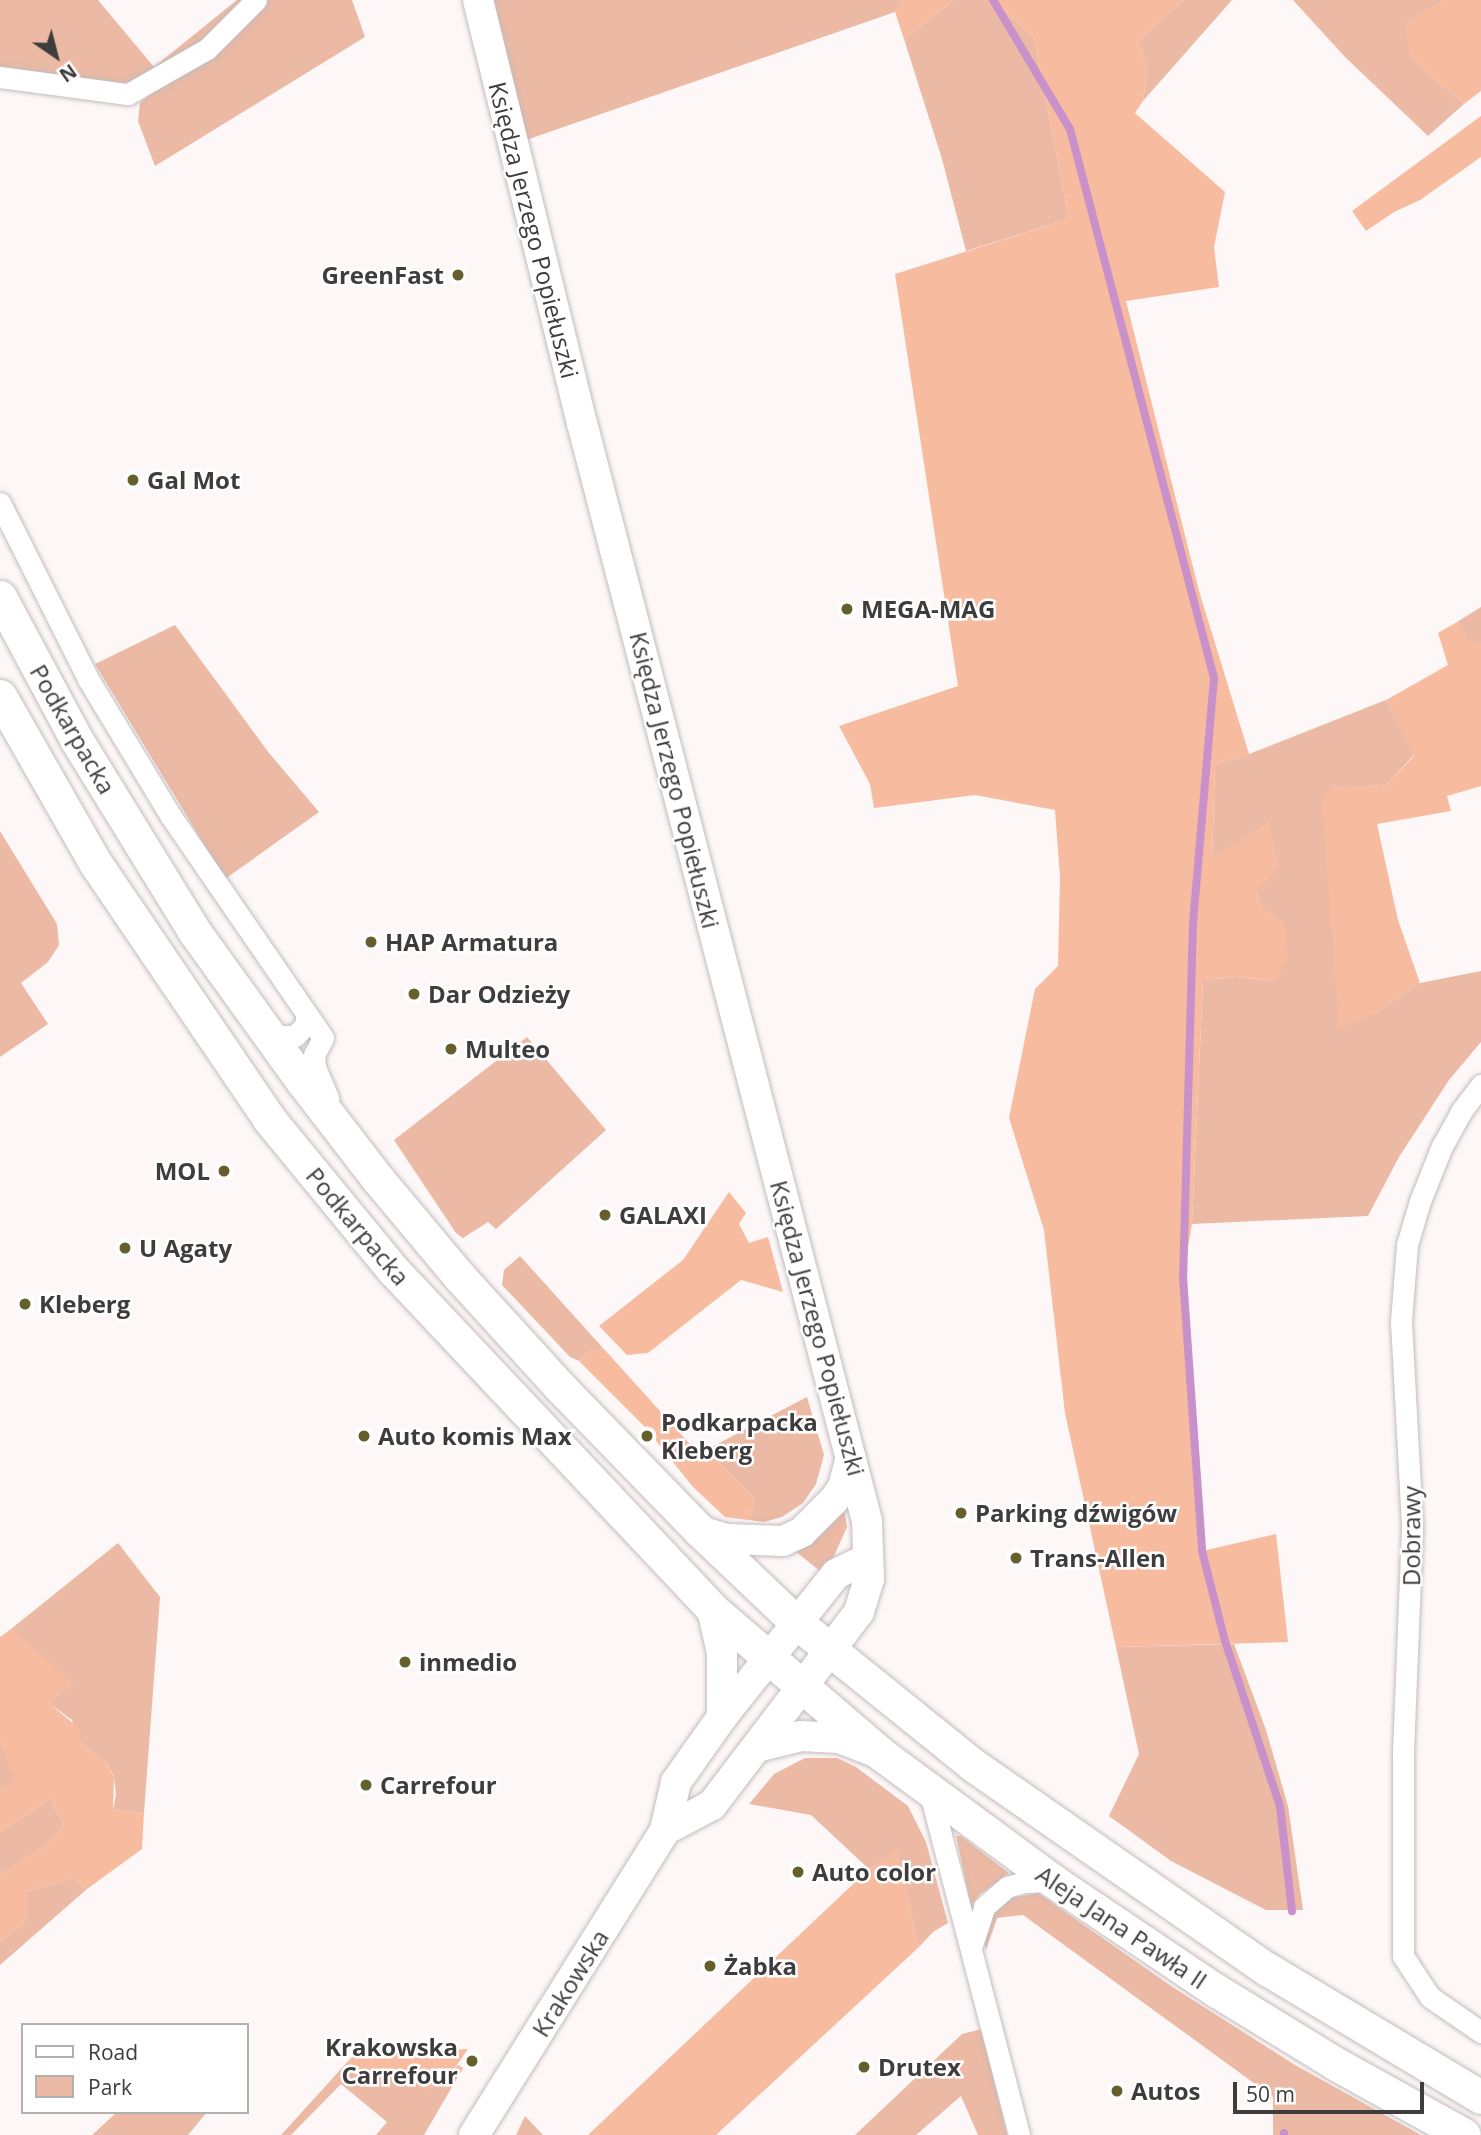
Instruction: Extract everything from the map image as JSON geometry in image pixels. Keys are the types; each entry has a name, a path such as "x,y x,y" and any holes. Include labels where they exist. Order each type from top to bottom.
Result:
{"main road":[{"name":"Podkarpacka","path":"0,597 90,762 194,931 345,1137 469,1286 561,1388 700,1531 797,1623"},
{"name":"Podkarpacka","path":"0,696 96,864 269,1119 394,1271 712,1609 802,1688"},
{"name":"Aleja Jana Pawła II","path":"797,1623 973,1765 1184,1914 1362,2028 1481,2097"},
{"name":"Aleja Jana Pawła II","path":"802,1688 881,1754 1054,1881 1300,2042 1464,2135"}],"street":[{"path":"0,77 128,94 207,49 256,0"},
{"name":"Księdza Jerzego Popiełuszki","path":"478,0 588,446 867,1521 869,1579 859,1612 802,1688"},
{"path":"0,503 88,679 156,793 223,898 306,1014 306,1024 295,1036 279,1037 267,1032"},
{"name":"Podkarpacka","path":"306,1014 323,1038 314,1055 315,1067 345,1137"},
{"name":"Dobrawy","path":"1481,1084 1442,1146 1420,1201 1407,1245 1401,1322 1412,1528 1403,1755 1403,1956 1430,1997 1481,2032"},
{"path":"700,1531 727,1539 783,1541 802,1532 834,1500 843,1487 851,1458"},
{"path":"768,1658 836,1574 867,1559"},
{"path":"712,1609 722,1653 722,1717"},
{"name":"Krakowska","path":"474,2135 665,1830 676,1782 768,1658"},
{"name":"Krakowska","path":"665,1830 712,1805 802,1688"},
{"path":"757,1746 801,1736 839,1738 881,1754"},
{"path":"929,1789 972,1945 984,2004 1019,2135"},
{"path":"972,1945 984,1907 1007,1887 1025,1882 1054,1881"}],"green space":[{"path":"0,0 98,0 154,67 237,0 249,0 200,46 127,85 0,68"},
{"path":"268,0 352,0 365,37 155,166 138,121 140,103 158,87 225,45"},
{"path":"491,0 903,0 895,12 526,140"},
{"path":"954,0 992,0 1034,37 1069,219 966,251 942,159 904,39"},
{"path":"1184,0 1232,0 1143,101 1147,70 1138,40"},
{"path":"1293,0 1445,0 1406,23 1411,58 1464,104 1428,136 1345,57"},
{"path":"1481,607 1481,644 1469,642 1457,622"},
{"path":"175,625 269,753 319,812 225,879 95,664"},
{"path":"1386,700 1414,755 1387,784 1351,789 1331,786 1374,1014 1420,983 1481,971 1481,1042 1449,1080 1399,1157 1368,1216 1192,1224 1203,980 1236,977 1275,981 1284,924 1261,908 1256,890 1269,823 1212,860 1215,764 1249,754"},
{"path":"0,831 57,924 59,945 48,962 21,983 48,1024 0,1057"},
{"path":"527,1037 606,1130 496,1229 488,1222 463,1238 456,1233 394,1140"},
{"path":"520,1256 603,1348 587,1353 579,1361 570,1357 502,1285 504,1270"},
{"path":"807,1397 824,1455 816,1484 803,1503 782,1517 764,1522 749,1520 755,1499 706,1450"},
{"path":"845,1513 847,1527 834,1556 820,1571 790,1547 835,1514"},
{"path":"118,1543 160,1597 144,1813 113,1810 116,1795 114,1776 105,1762 80,1743 72,1720 50,1704 57,1695 73,1685 11,1629"},
{"path":"1234,1644 1266,1730 1288,1806 1303,1910 1266,1910 1171,1861 1109,1816 1139,1754 1116,1647"},
{"path":"0,1739 16,1780 0,1791"},
{"path":"805,1758 837,1758 856,1767 908,1806 926,1842 948,1923 933,1932 919,1947 897,1851 869,1869 811,1815 749,1804 774,1774"},
{"path":"50,1799 64,1824 49,1843 0,1876 0,1832"},
{"path":"956,1836 961,1836 1009,1873 979,1895 971,1906"},
{"path":"73,1878 87,1889 0,1965 0,1942 28,1919 28,1891"},
{"path":"1038,1893 1174,1988 1295,2065 1421,2135 1273,2135 1273,2097 1023,1915 997,1918 986,1950 983,1937 986,1924 995,1908 1011,1898"},
{"path":"982,2029 1007,2135 978,2135 961,2096 916,2135 855,2135 962,2034"},
{"path":"352,2057 347,2070 400,2081 447,2079 458,2065 463,2068 424,2135 376,2135 387,2122 341,2084 291,2135 281,2135"},
{"path":"115,2114 205,2114 188,2135 92,2135"},
{"path":"525,2116 543,2135 516,2135"}],"shaded area":[{"path":"903,0 954,0 904,39 895,12"},
{"path":"992,0 1184,0 1138,40 1147,70 1143,101 1135,113 1225,192 1214,247 1219,287 1126,301 1199,591 1249,754 1215,764 1212,859 1269,823 1279,868 1256,890 1261,908 1284,924 1288,958 1275,981 1236,977 1203,980 1192,1224 1183,1277 1202,1551 1276,1534 1288,1642 1116,1647 1065,1413 1044,1230 1009,1118 1035,989 1058,966 1060,877 1055,810 975,795 874,808 870,784 839,726 958,686 895,274 1069,219 1034,37"},
{"path":"1445,0 1481,0 1481,91 1464,104 1411,58 1405,23"},
{"path":"1481,116 1481,157 1420,200 1394,212 1366,231 1352,211"},
{"path":"1457,622 1469,641 1481,644 1481,786 1447,796 1451,811 1377,824 1398,920 1420,983 1374,1014 1339,1029 1322,803 1331,786 1351,789 1387,784 1414,756 1386,700 1448,665 1438,633"},
{"path":"729,1192 746,1213 739,1224 749,1243 768,1237 783,1292 741,1280 648,1353 627,1355 599,1326 683,1260"},
{"path":"603,1348 698,1453 706,1450 755,1499 749,1520 725,1517 693,1487 645,1427 579,1361 587,1353"},
{"path":"11,1629 74,1685 57,1695 50,1704 80,1729 80,1743 105,1762 114,1777 113,1810 144,1813 142,1849 87,1889 73,1878 28,1891 28,1919 0,1942 0,1876 49,1843 64,1824 50,1799 0,1832 0,1791 15,1780 0,1739 0,1637"},
{"path":"897,1850 919,1947 716,2135 588,2135 869,1869"},
{"path":"468,2049 447,2079 432,2089 346,2070 352,2057 374,2052"}],"waterway":[{"path":"993,0 1070,129 1214,678 1193,923 1183,1277 1202,1551 1225,1641 1280,1806 1292,1911"}],"place":[{"name":"GreenFast","path":"458,275"},
{"name":"Gal Mot","path":"133,480"},
{"name":"MEGA-MAG","path":"847,609"},
{"name":"HAP Armatura","path":"371,942"},
{"name":"Dar Odzieży","path":"414,994"},
{"name":"Multeo","path":"451,1049"},
{"name":"MOL","path":"224,1171"},
{"name":"GALAXI","path":"605,1215"},
{"name":"U Agaty","path":"125,1248"},
{"name":"Kleberg","path":"25,1304"},
{"name":"Auto komis Max","path":"364,1436"},
{"name":"Podkarpacka Kleberg","path":"647,1436"},
{"name":"Parking dźwigów","path":"961,1513"},
{"name":"Trans-Allen","path":"1016,1558"},
{"name":"inmedio","path":"405,1662"},
{"name":"Carrefour","path":"366,1785"},
{"name":"Auto color","path":"798,1872"},
{"name":"Żabka","path":"710,1966"},
{"name":"Krakowska Carrefour","path":"472,2061"},
{"name":"Drutex","path":"864,2067"},
{"name":"Autos","path":"1117,2091"}]}
